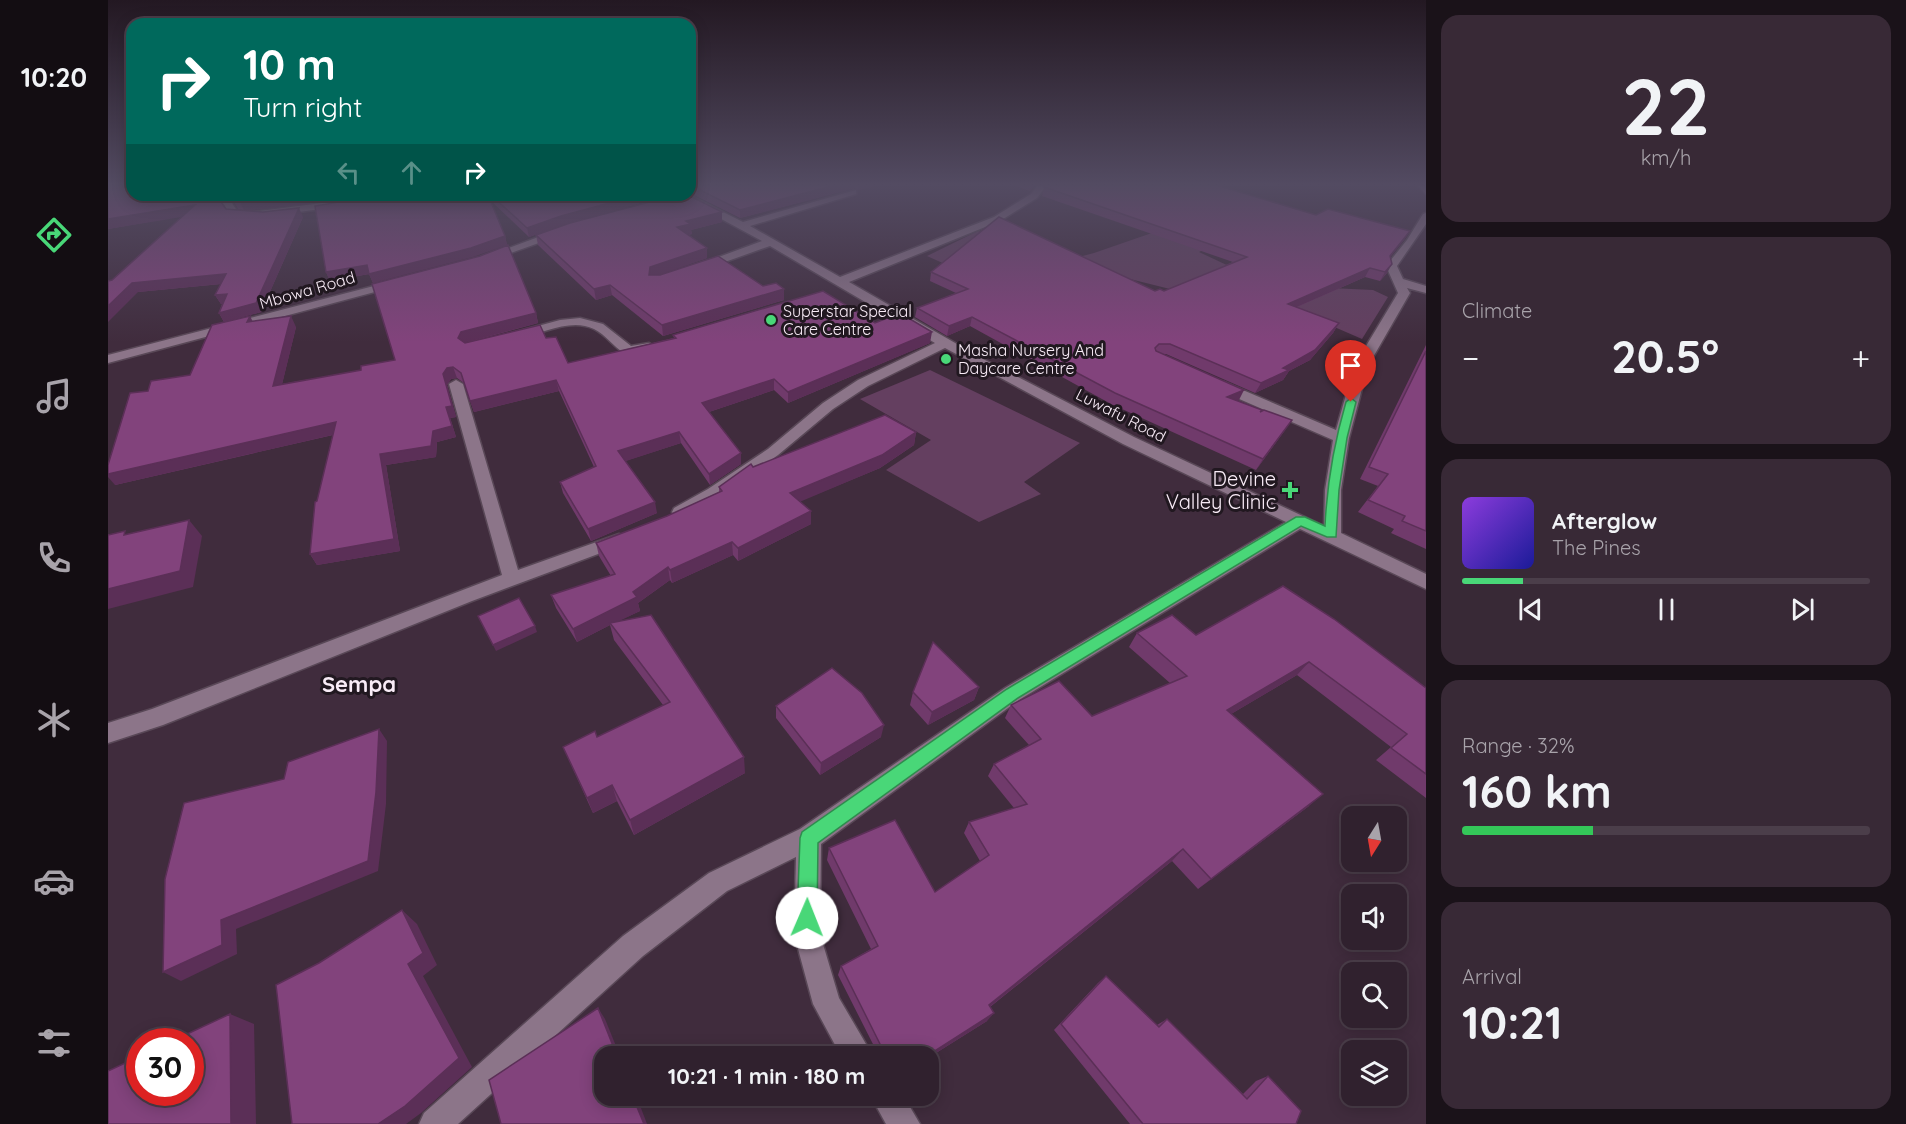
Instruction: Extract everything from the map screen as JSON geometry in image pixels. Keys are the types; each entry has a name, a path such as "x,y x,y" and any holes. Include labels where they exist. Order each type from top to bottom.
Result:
{"street":[{"path":"478,261 546,236"},
{"name":"Luwafu Road","path":"760,236 945,343 1089,420 1332,534 1426,582"},
{"path":"827,293 956,236"},
{"path":"1332,534 1333,490 1341,438 1360,366 1404,292 1391,266 1414,236"},
{"path":"1411,241 1426,244"},
{"path":"692,270 770,242"},
{"name":"Mbowa Road","path":"108,359 412,278"},
{"path":"1400,282 1426,290"},
{"path":"503,340 568,322 582,321 600,327 629,350 658,344"},
{"path":"665,520 714,494 773,452 828,406 863,383 945,343"},
{"path":"1206,380 1341,438"},
{"path":"456,384 512,579"},
{"path":"435,1124 633,946 718,882 809,838 1012,694 1300,520"},
{"path":"108,733 155,718 634,534"},
{"path":"809,838 807,934 827,1004 852,1046"},
{"path":"892,1106 904,1124"}],"shaded area":[{"path":"967,236 998,236 1071,259 1142,236 1205,236 1220,241 1199,252 1248,275 1331,288 1373,290 1388,297 1362,339 1316,319 1218,301 1126,278 985,282 927,256"},
{"path":"930,370 1080,443 1024,482 1041,494 979,522 886,470 931,440 860,399"}],"building":[{"path":"160,236 286,236 256,303 219,313 227,294 215,295 226,274 132,283 108,306 108,281 112,280"},
{"path":"320,236 504,236 471,248 369,274 367,265 326,272"},
{"path":"538,236 691,236 707,248 650,267 649,275 660,275 718,256 763,286 776,283 784,289 662,325 610,285 594,289"},
{"path":"975,236 1040,236 1155,291 1160,289 1164,291 1247,257 1187,236 1406,236 1390,256 1392,264 1385,272 1370,268 1288,304 1339,323 1315,350 1283,368 1289,370 1261,383 1170,344 1159,344 1155,348 1156,351 1244,390 1227,397 1262,410 1260,412 1264,410 1292,420 1263,459 1115,393 972,317 949,326 917,308 968,289 931,272"},
{"path":"508,245 536,313 461,332 458,338 465,343 540,325 546,338 556,337 568,363 676,338 673,335 823,291 875,323 900,313 932,332 788,392 774,379 702,403 741,453 709,474 679,432 618,451 655,502 588,529 560,482 596,466 556,380 470,401 461,373 453,367 447,368 443,374 452,406 446,407 452,426 433,431 431,446 380,454 394,539 310,554 315,502 336,422 108,474 108,465 130,393 148,391 151,381 190,375 212,325 250,316 247,322 291,316 273,386 361,370 361,366 395,360 372,284 480,256"},
{"path":"1426,351 1426,531 1402,521 1405,516 1368,500 1388,474 1369,467"},
{"path":"885,415 916,432 882,455 790,493 811,511 738,548 732,542 670,570 668,567 633,592 637,597 573,629 551,595 615,574 596,543 667,516 722,491 719,487 751,464 753,467"},
{"path":"189,520 180,571 108,589 108,535 125,531 124,535"},
{"path":"1283,586 1334,619 1426,688 1426,774 1391,748 1407,734 1309,662 1227,710 1323,794 1211,879 1183,849 989,1005 994,1013 939,1048 939,1046 881,1046 841,966 878,946 829,848 895,820 935,892 989,855 969,822 1027,804 994,764 1041,739 1011,705 1059,681 1092,716 1187,676 1137,633 1172,615 1196,635"},
{"path":"519,598 535,626 493,645 478,616"},
{"path":"651,615 744,757 630,820 612,785 587,798 563,747 595,731 597,737 670,702 610,623"},
{"path":"933,642 979,687 932,712 913,692"},
{"path":"832,668 862,693 884,725 821,763 776,706"},
{"path":"379,729 376,792 368,861 221,920 222,945 163,972 165,879 184,803 284,779 288,762"},
{"path":"402,910 423,953 408,964 459,1058 405,1106 378,1124 292,1124 276,985 319,963"},
{"path":"1106,976 1159,1027 1167,1019 1247,1099 1268,1076 1301,1111 1296,1124 1143,1124 1061,1024"},
{"path":"598,1008 613,1046 594,1046 594,1106 637,1106 644,1124 501,1124 489,1080"},
{"path":"230,1014 231,1124 108,1124 108,1071 126,1063 126,1106 204,1106 204,1028 200,1028"}],"place":[{"name":"Superstar Special Care Centre","path":"771,320"},
{"name":"Masha Nursery And Daycare Centre","path":"946,359"},
{"name":"Devine Valley Clinic","path":"1290,490"}],"district":[{"name":"Sempa","path":"359,684"}],"route":[{"path":"807,918 809,838 852,810 1012,694 1300,520 1332,534 1333,490 1341,438 1351,402"}]}
